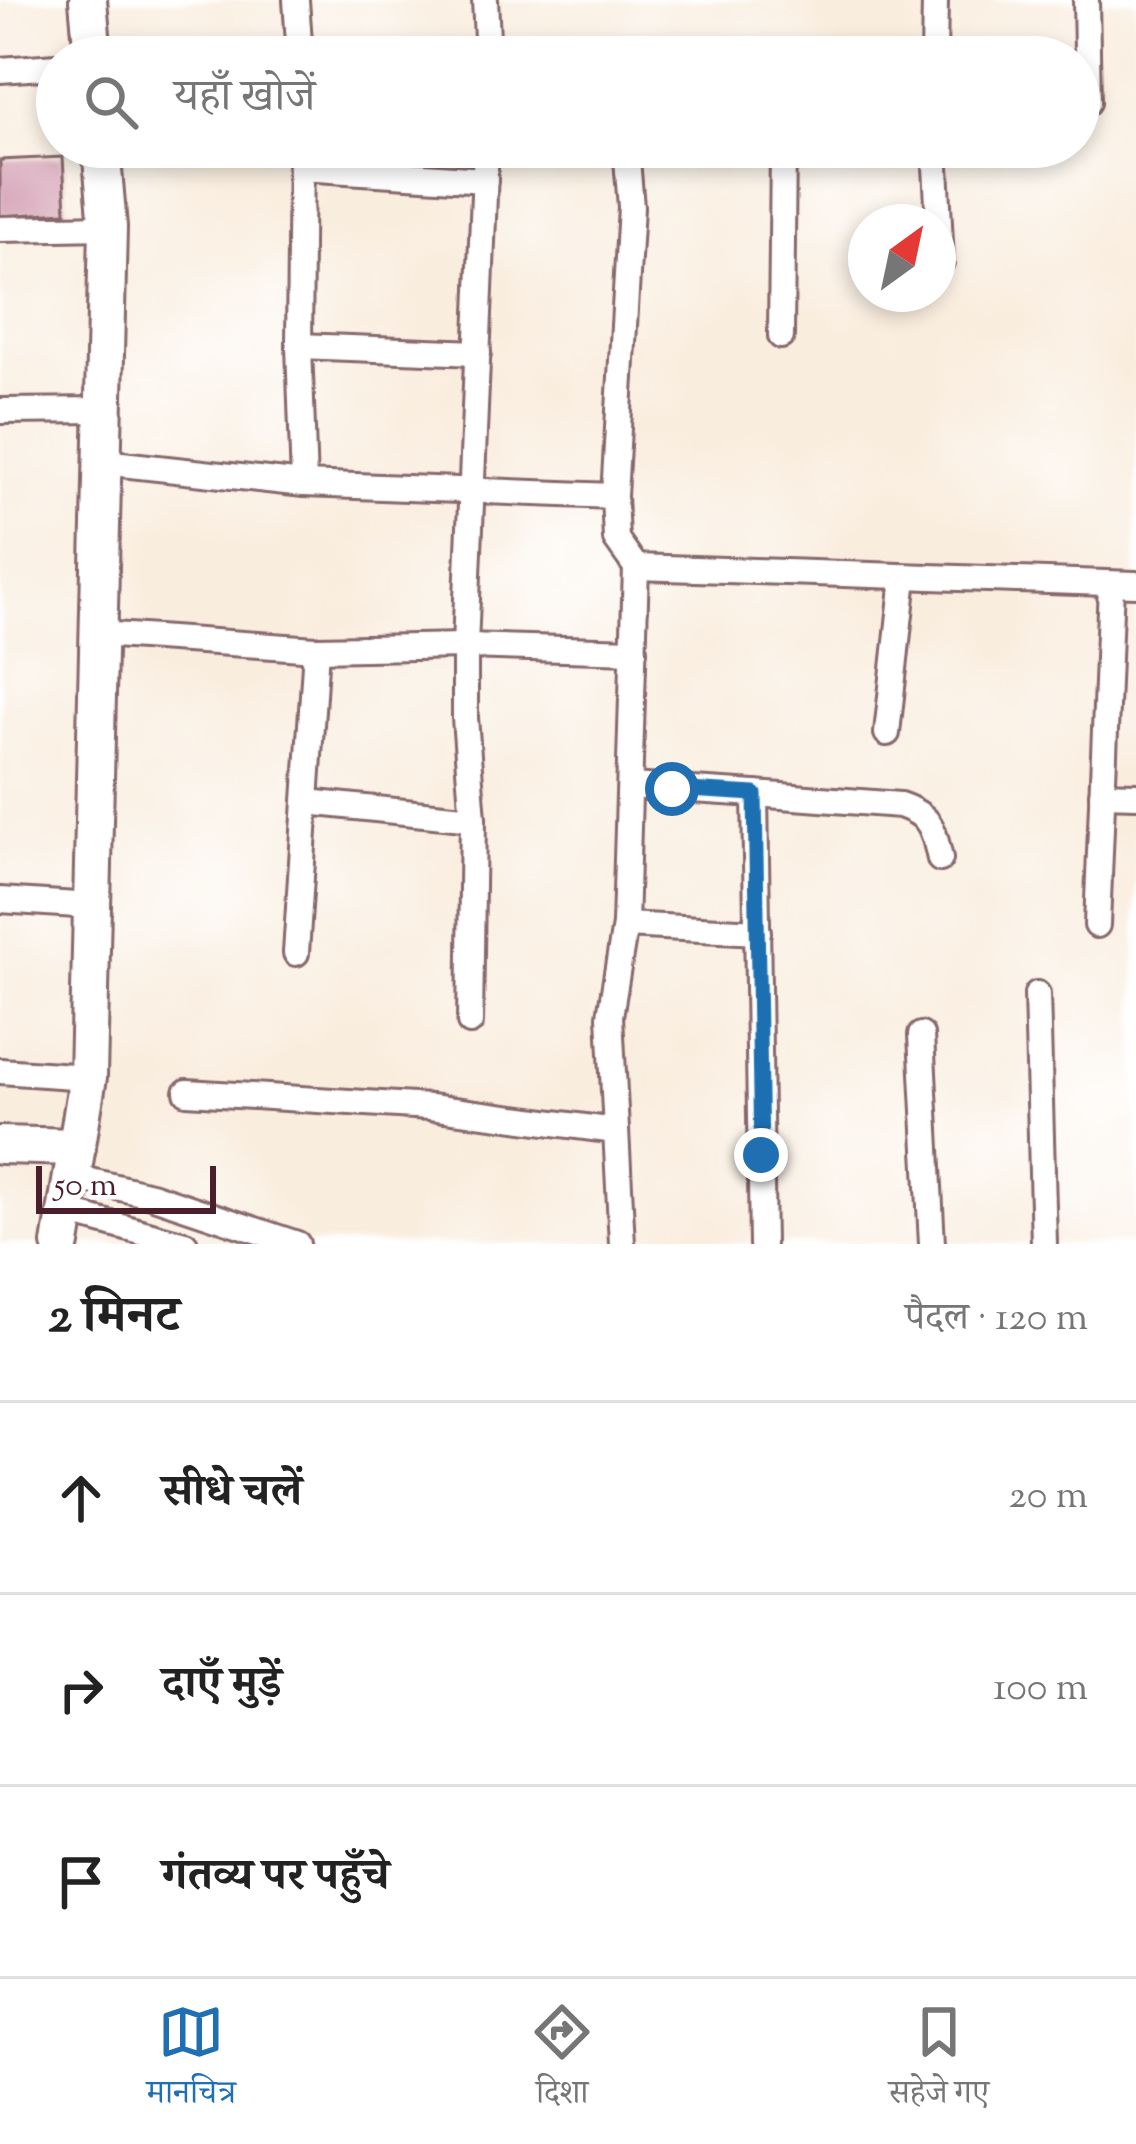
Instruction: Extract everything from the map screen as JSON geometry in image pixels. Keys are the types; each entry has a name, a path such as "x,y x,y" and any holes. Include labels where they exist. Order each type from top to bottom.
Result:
{"street":[{"path":"88,0 91,36"},
{"path":"296,0 299,36"},
{"path":"485,0 487,36"},
{"path":"934,36 935,0"},
{"path":"1086,0 1087,36"},
{"path":"0,70 36,67"},
{"path":"70,1195 88,1077 109,227 103,168"},
{"path":"301,168 299,346 304,484"},
{"path":"385,168 485,180"},
{"path":"470,1022 473,819 465,646 485,168"},
{"path":"622,1244 610,1016 625,925 636,567 616,539 614,496 631,207 628,168"},
{"path":"782,336 783,168"},
{"path":"936,168 938,204"},
{"path":"0,229 109,227"},
{"path":"299,346 478,353"},
{"path":"0,411 104,410"},
{"path":"103,462 304,484 614,496"},
{"path":"636,567 1124,584 1102,794 1097,925"},
{"path":"887,733 904,577"},
{"path":"99,634 316,649 465,646 634,651"},
{"path":"296,953 316,649"},
{"path":"631,786 900,805 921,812 933,829 940,859"},
{"path":"755,794 762,1244"},
{"path":"1102,794 1136,796"},
{"path":"307,802 473,819"},
{"path":"0,900 92,906"},
{"path":"625,925 758,932"},
{"path":"1037,994 1044,1244"},
{"path":"922,1035 932,1244"},
{"path":"0,1071 88,1077"},
{"path":"187,1092 430,1107 616,1131"},
{"path":"0,1145 70,1195 185,1244"},
{"path":"70,1195 151,1196 297,1244"}],"building":[{"path":"36,158 36,168 64,168 66,212 0,216 0,160"}],"route":[{"path":"672,789 755,794 761,1155"}]}
